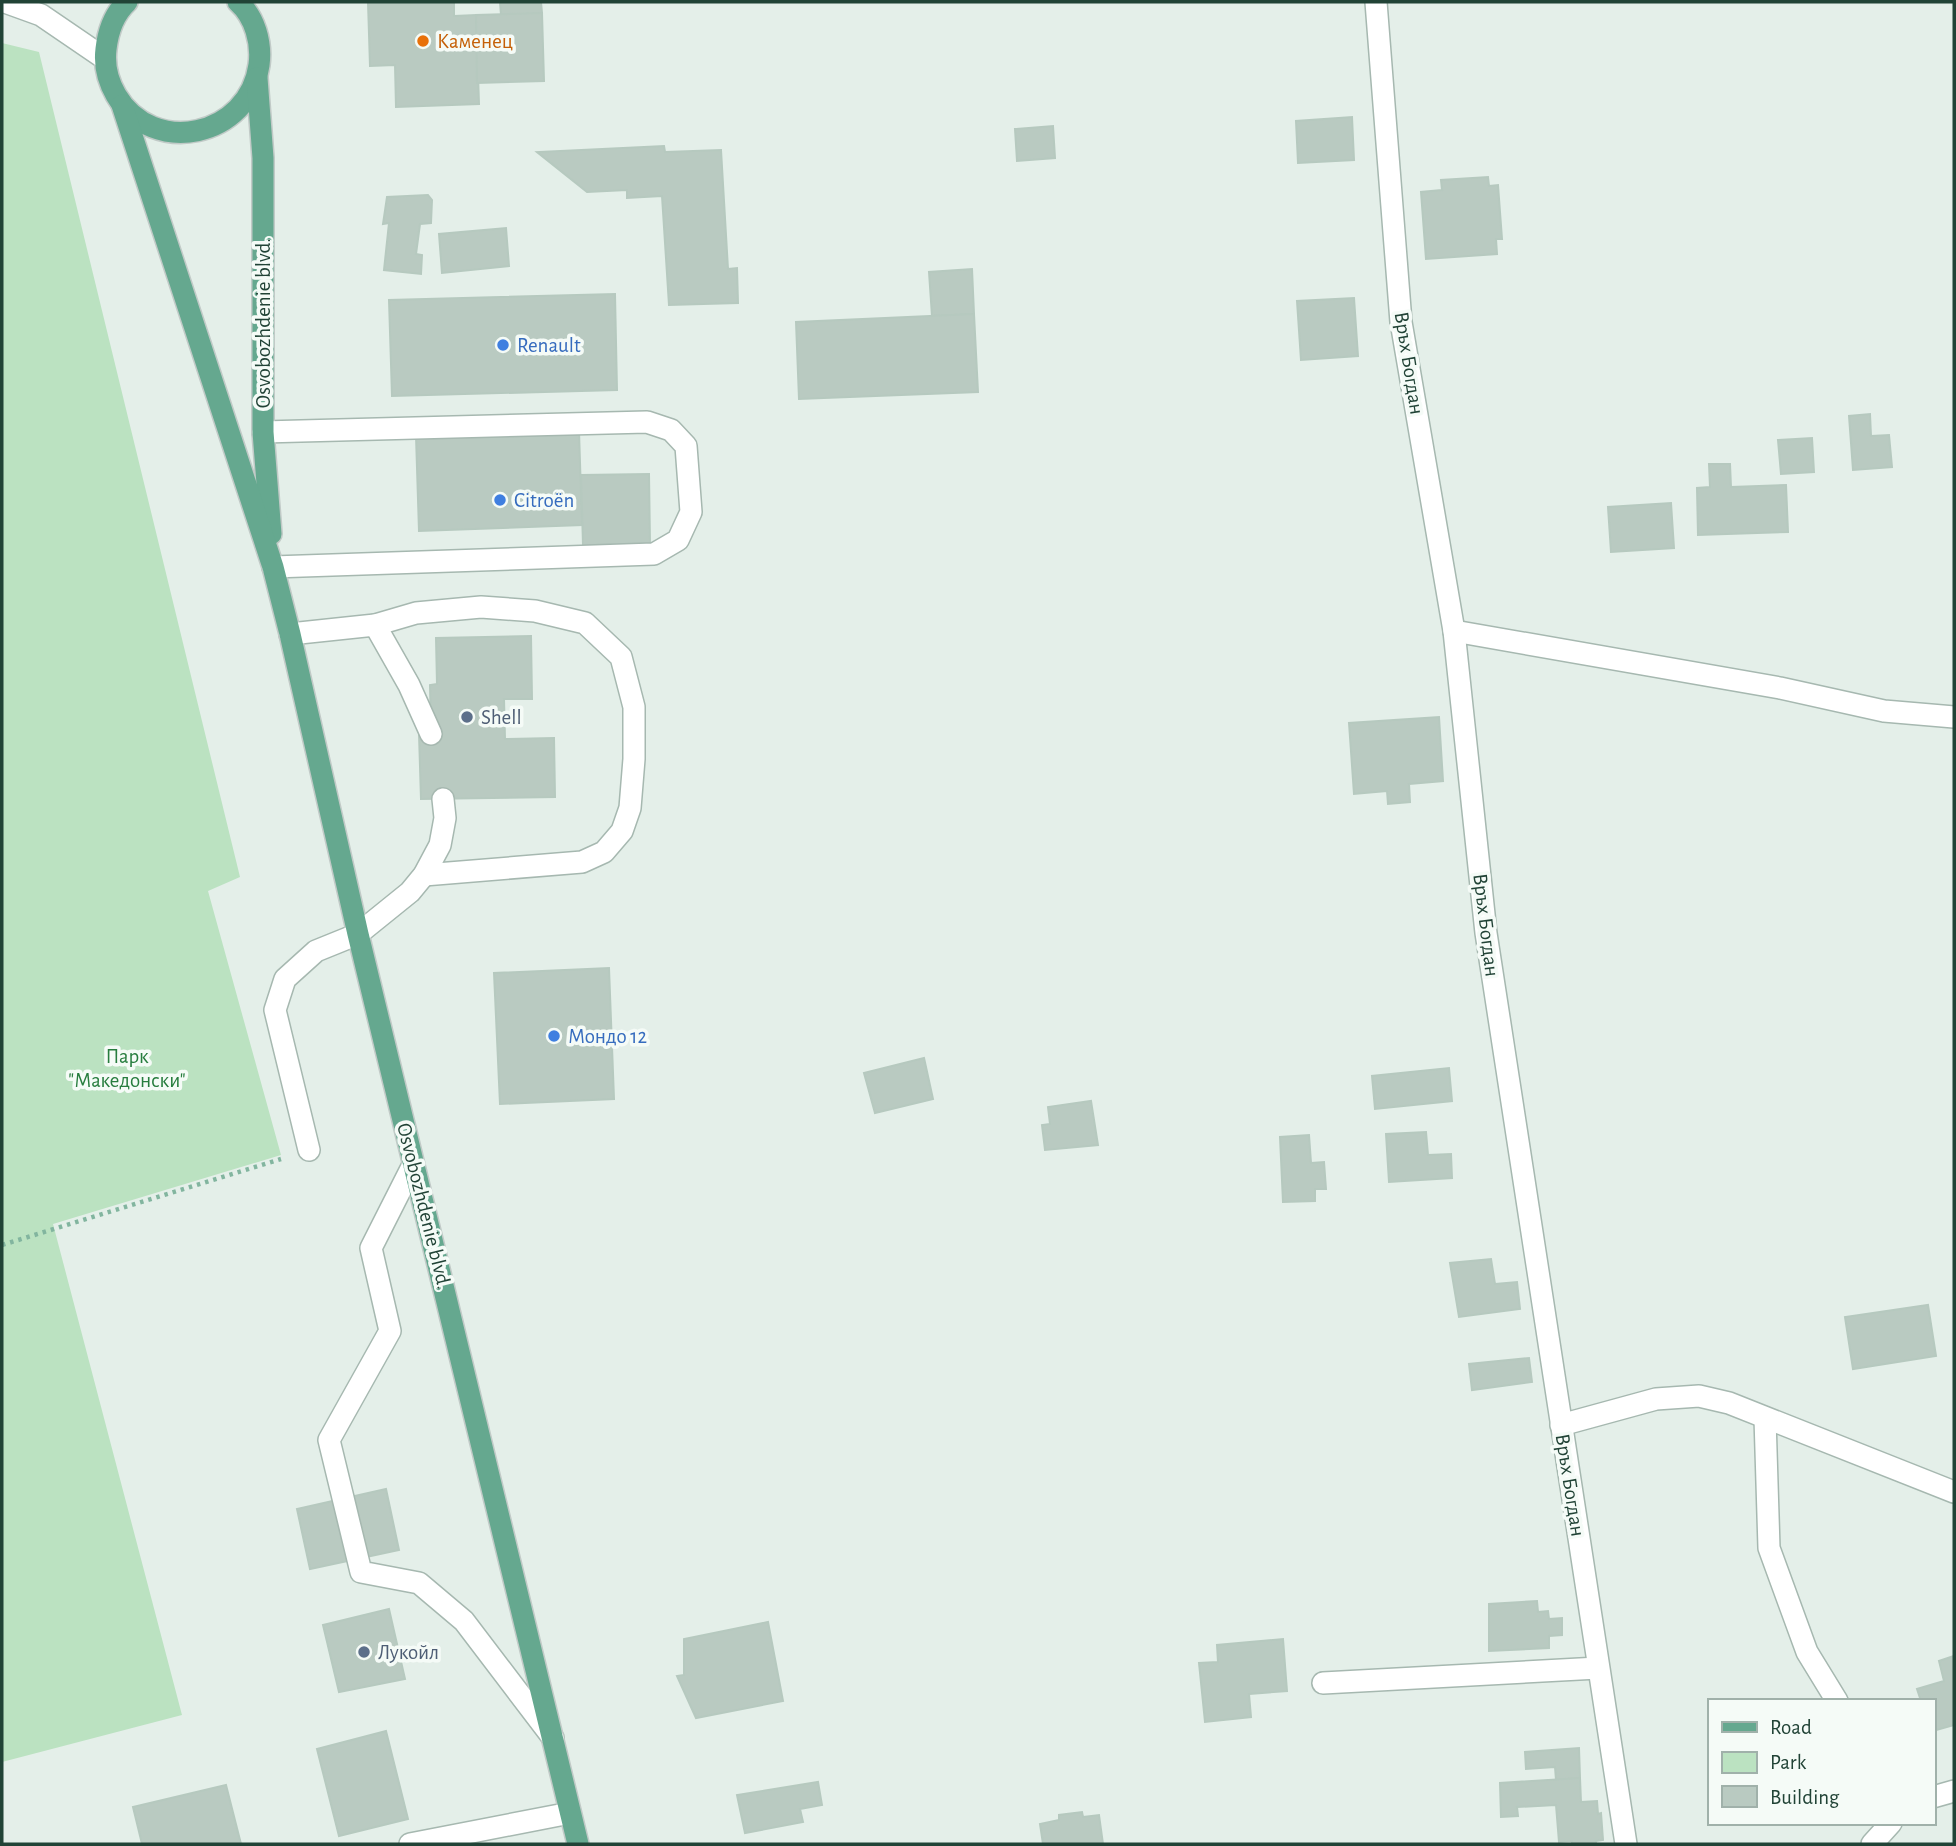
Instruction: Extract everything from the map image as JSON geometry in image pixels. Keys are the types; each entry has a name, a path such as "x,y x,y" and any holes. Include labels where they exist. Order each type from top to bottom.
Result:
{"main road":[{"path":"104,58 107,2"},
{"path":"107,33 120,8 127,2"},
{"name":"Osvobozhdenie blvd.","path":"241,3 256,29 261,53 257,78 263,158 263,432 273,568"},
{"name":"Osvobozhdenie blvd.","path":"104,58 109,83 122,105 273,568 358,934 578,1844"},
{"path":"122,105 143,122 169,132 198,132 224,121 244,103 257,78"}],"street":[{"path":"5,2 40,8 104,58"},
{"name":"Връх Богдан","path":"1376,2 1401,322 1454,631 1486,933 1626,1844"},
{"path":"263,432 648,422 671,430 686,446 691,512 678,540 654,554 273,568"},
{"path":"290,634 375,625 416,613 481,607 535,611 585,623 621,657 634,707 630,807 622,831 604,852 582,862 424,875"},
{"path":"375,625 409,685 431,734"},
{"path":"1454,631 1780,688 1884,711 1954,717"},
{"path":"309,1150 275,1010 285,979 316,951 358,934 410,892 424,875 440,845 445,818 443,799"},
{"path":"414,1165 371,1248 390,1331 329,1440 361,1572 419,1583 464,1620 553,1738"},
{"path":"1561,1425 1656,1399 1699,1396 1729,1403 1954,1492"},
{"path":"1765,1418 1769,1548 1807,1652 1836,1699"},
{"path":"1324,1683 1598,1668"},
{"path":"1935,1796 1954,1791"},
{"path":"410,1844 570,1813"},
{"path":"1872,1844 1889,1825"}],"path":[{"path":"2,1245 309,1150"}],"green space":[{"name":"Парк \"Македонски\"","path":"2,43 39,52 240,877 208,891 281,1155 53,1224 182,1715 2,1762"}],"building":[{"name":"Каменец","path":"368,2 454,2 454,16 476,15 479,104 396,107 395,65 370,66"},
{"path":"500,2 541,2 542,13 501,15"},
{"path":"542,13 544,81 477,83 476,15"},
{"path":"1352,117 1354,160 1298,163 1296,121"},
{"path":"1053,126 1055,158 1017,161 1015,129"},
{"path":"664,146 665,152 721,150 728,269 737,268 738,303 669,305 662,196 627,198 627,190 587,192 537,152"},
{"path":"1488,177 1489,186 1498,185 1502,239 1496,239 1497,254 1426,259 1421,192 1442,190 1441,180"},
{"path":"428,195 432,200 431,223 420,224 416,254 422,255 421,274 384,270 389,223 383,224 387,197"},
{"path":"506,228 509,266 442,273 439,234"},
{"path":"972,269 974,314 932,316 929,272"},
{"name":"Renault","path":"615,294 617,390 392,396 389,300"},
{"path":"1354,298 1358,356 1301,360 1297,301"},
{"path":"974,314 978,392 799,399 796,322"},
{"path":"1870,414 1871,436 1889,435 1892,467 1853,470 1849,416"},
{"name":"Citroën","path":"579,431 582,525 419,531 416,436"},
{"path":"1812,438 1814,472 1781,474 1778,440"},
{"path":"1709,464 1730,464 1731,487 1786,485 1788,532 1698,535 1697,488 1710,487"},
{"path":"649,474 650,544 583,545 581,475"},
{"path":"1671,503 1674,548 1611,552 1608,507"},
{"name":"Shell","path":"531,636 532,699 504,699 505,739 554,738 555,797 421,799 419,734 431,734 430,685 437,684 436,638"},
{"path":"1439,717 1443,781 1409,784 1410,802 1388,804 1387,791 1354,794 1349,723"},
{"name":"Мондо 12","path":"609,968 614,1099 500,1104 494,973"},
{"path":"924,1058 933,1099 875,1113 864,1073"},
{"path":"1449,1068 1452,1101 1375,1109 1372,1076"},
{"path":"1091,1101 1098,1145 1045,1150 1042,1125 1050,1124 1048,1107"},
{"path":"1426,1132 1428,1155 1451,1154 1452,1178 1389,1182 1386,1134"},
{"path":"1309,1135 1311,1163 1324,1162 1326,1189 1315,1189 1315,1201 1283,1202 1280,1137"},
{"path":"1491,1259 1495,1284 1517,1282 1520,1309 1459,1317 1450,1263"},
{"path":"1928,1305 1936,1356 1853,1369 1845,1317"},
{"path":"1529,1358 1532,1382 1472,1390 1469,1364"},
{"path":"386,1489 399,1550 310,1569 297,1509"},
{"path":"1537,1601 1538,1612 1548,1611 1549,1619 1562,1618 1562,1635 1549,1636 1549,1648 1489,1651 1489,1604"},
{"name":"Лукойл","path":"389,1609 405,1679 339,1692 323,1625"},
{"path":"768,1622 783,1701 696,1718 677,1676 684,1675 684,1639"},
{"path":"1283,1639 1287,1691 1249,1694 1251,1717 1205,1722 1199,1663 1218,1662 1217,1645"},
{"path":"1954,1656 1954,1725 1935,1730 1935,1699 1920,1699 1917,1689 1944,1681 1939,1661"},
{"path":"386,1731 408,1819 339,1836 317,1749"},
{"path":"1579,1748 1580,1778 1556,1780 1555,1767 1526,1769 1525,1752"},
{"path":"1580,1778 1581,1802 1597,1801 1598,1814 1601,1813 1603,1840 1596,1841 1596,1844 1559,1842 1556,1805 1517,1807 1518,1816 1501,1817 1500,1783"},
{"path":"818,1782 822,1805 800,1809 803,1822 745,1833 737,1795"},
{"path":"226,1785 241,1844 142,1844 133,1807"},
{"path":"1082,1812 1083,1817 1099,1815 1103,1844 1043,1844 1040,1824 1059,1820 1059,1815"}],"place":[{"name":"Каменец","path":"423,41"},
{"name":"Renault","path":"503,345"},
{"name":"Citroën","path":"500,500"},
{"name":"Shell","path":"467,717"},
{"name":"Мондо 12","path":"554,1036"},
{"name":"Лукойл","path":"364,1652"}]}
